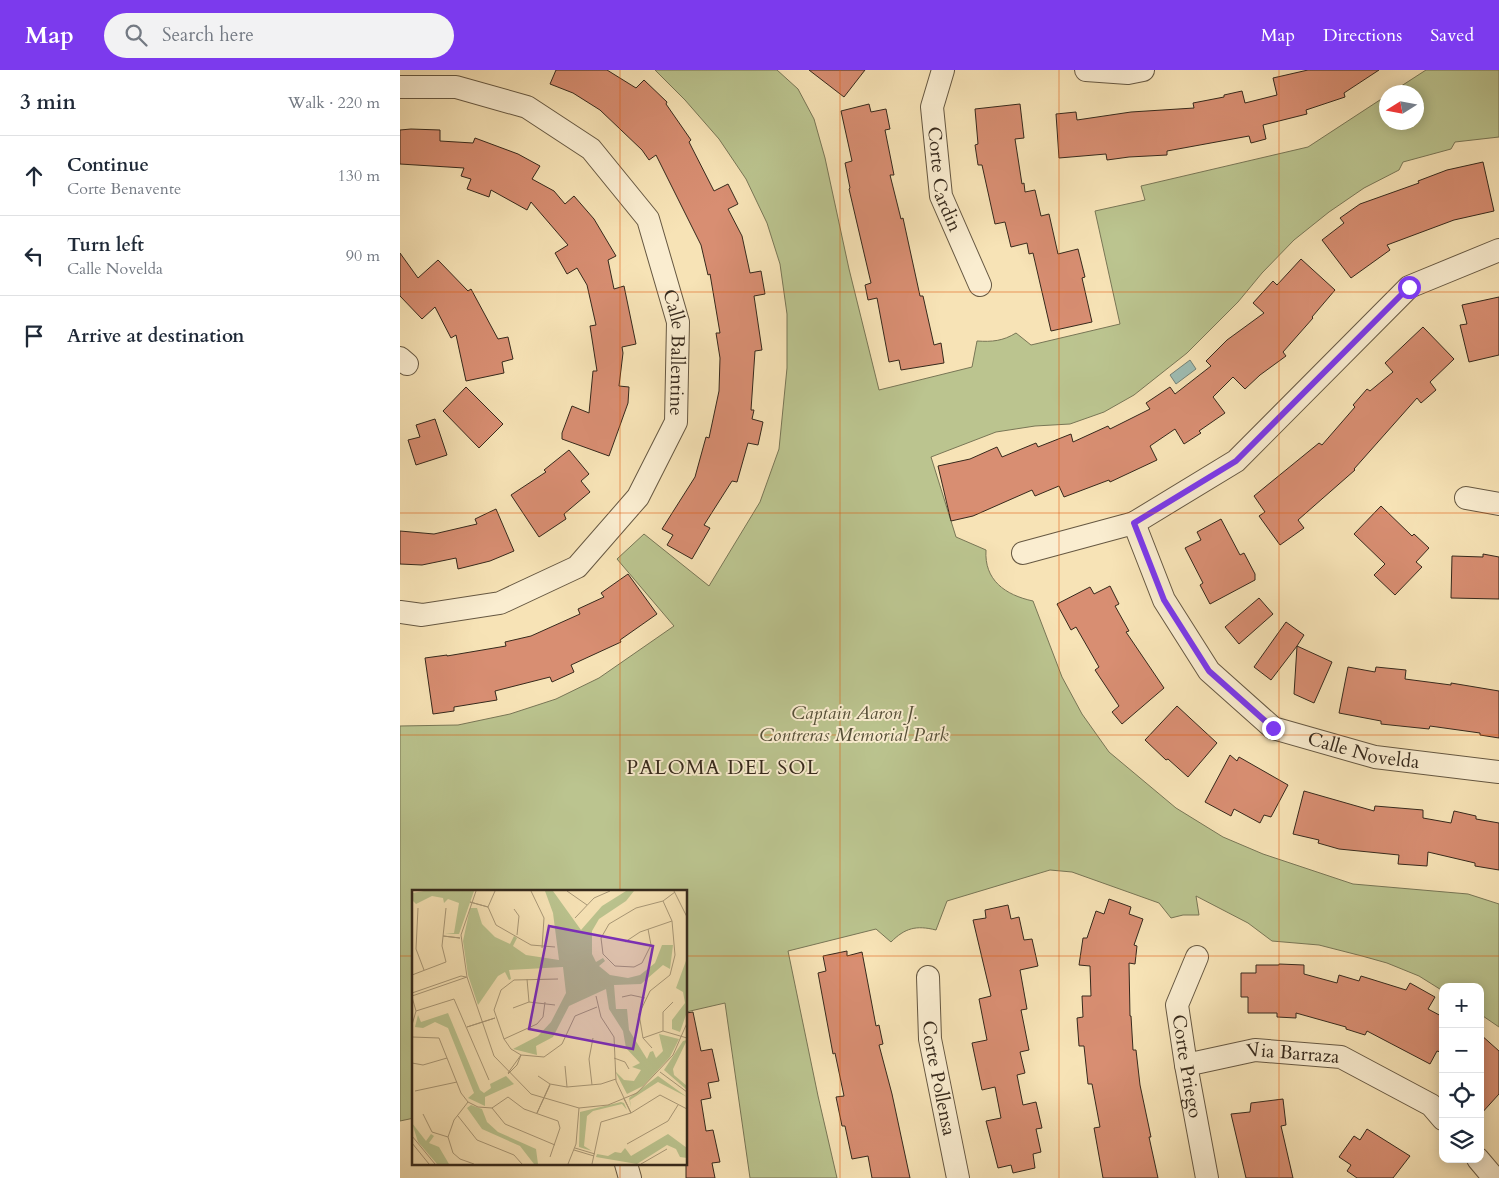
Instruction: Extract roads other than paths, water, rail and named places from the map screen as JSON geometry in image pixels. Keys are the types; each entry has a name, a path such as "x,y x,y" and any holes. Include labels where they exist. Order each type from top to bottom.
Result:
{"street":[{"name":"Corte Cardin","path":"943,70 932,107 941,196 980,285"},
{"path":"1086,70 1128,73 1143,70"},
{"name":"Calle Ballentine","path":"400,87 456,87 527,107 591,149 648,220 678,322 676,422 638,497 577,567 500,603 422,615 400,612"},
{"path":"1023,553 1134,523 1236,461 1409,287 1499,250"},
{"path":"1466,498 1499,504"},
{"name":"Calle Novelda","path":"1134,523 1164,600 1209,671 1273,728 1375,757 1499,772"},
{"name":"Corte Priego","path":"1197,957 1177,1005 1206,1178"},
{"name":"Corte Pollensa","path":"928,977 930,1039 958,1178"},
{"name":"Via Barraza","path":"1186,1065 1255,1050 1341,1057 1431,1105 1442,1118"},
{"path":"1481,1163 1494,1178"}],"water":[{"path":"1190,360 1196,369 1176,384 1170,375"}],"district":[{"name":"PALOMA DEL SOL","path":"723,767"}],"park label":[{"name":"Captain Aaron J. Contreras Memorial Park","path":"854,724"}]}
